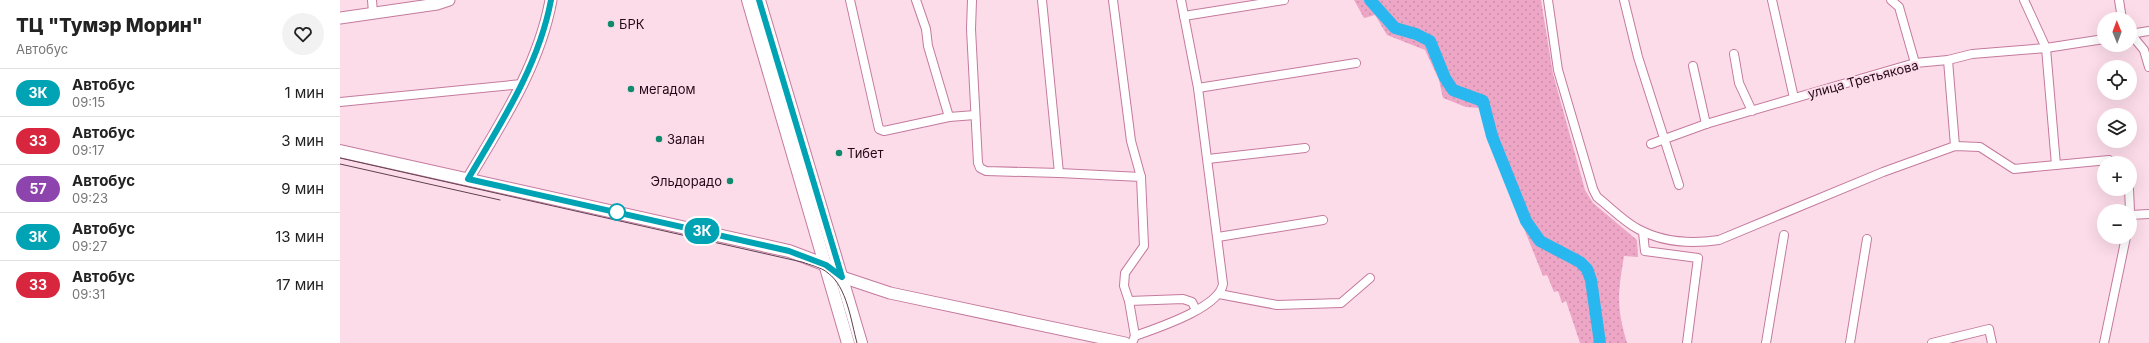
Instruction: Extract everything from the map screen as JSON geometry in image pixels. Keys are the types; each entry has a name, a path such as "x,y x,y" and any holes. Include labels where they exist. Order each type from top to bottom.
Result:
{"main road":[{"path":"340,18 449,0"},
{"path":"468,179 522,84 542,35 551,0"},
{"path":"748,0 848,343"},
{"path":"759,0 861,343"},
{"path":"340,151 789,251 826,265 842,277 890,293 1125,343"}],"street":[{"path":"372,0 373,13"},
{"path":"850,0 879,129 884,131 949,117 975,116"},
{"path":"916,0 926,29 928,46 949,117"},
{"path":"972,0 971,30 975,116 978,163 980,168 986,171 1141,177"},
{"path":"1042,0 1059,173"},
{"path":"1113,0 1131,142 1141,177 1144,246 1125,273 1124,286 1134,339 1196,310 1219,294 1223,284 1198,88 1181,0"},
{"path":"1184,16 1284,0"},
{"path":"1548,0 1558,70 1593,189 1597,196 1643,232 1690,243 1719,240 1883,172 1955,146 1980,147 2014,169 2097,161"},
{"path":"1624,0 1638,57 1666,140 1679,185"},
{"path":"1763,0 1774,0 1794,98"},
{"path":"1891,0 1899,7 1914,64"},
{"path":"2024,0 2046,48 2056,165"},
{"path":"2119,0 2121,12"},
{"path":"2137,33 2149,31"},
{"name":"улица Третьякова","path":"1651,144 1666,140 1706,124 1914,64 1948,60 1972,54 2046,48 2097,39"},
{"path":"2137,42 2144,50 2149,67"},
{"path":"1734,54 1740,83 1752,111"},
{"path":"1948,60 1955,146"},
{"path":"1198,88 1356,62"},
{"path":"1693,66 1706,124"},
{"path":"340,102 522,84"},
{"path":"1208,159 1305,148"},
{"path":"2137,214 2149,214"},
{"path":"1218,237 1323,220"},
{"path":"1643,232 1645,251 1698,258 1687,343"},
{"path":"1766,343 1784,235"},
{"path":"1850,343 1867,239"},
{"path":"2104,343 2125,244"},
{"path":"1219,294 1277,305 1341,303 1370,278"},
{"path":"1128,301 1183,299 1192,302 1196,310"},
{"path":"1932,343 1989,329 1992,343"}],"shaded area":[{"path":"1354,0 1541,0 1553,74 1585,190 1593,203 1637,240 1638,257 1624,256 1619,290 1621,319 1627,343 1580,343 1566,301 1562,303 1558,291 1554,292 1547,275 1543,276 1499,166 1480,108 1466,107 1443,98 1439,80 1425,50 1387,35 1375,15 1364,18"}],"waterway":[{"path":"1370,0 1395,28 1416,34 1430,41 1445,78 1453,90 1483,101 1492,136 1526,221 1540,241 1580,262 1587,269 1591,280 1600,343"}],"tram line":[{"path":"340,158 815,266 828,273 840,287 847,305 857,343"},
{"path":"340,164 500,200"}],"bus line":[{"name":"3К","path":"551,0 542,35 530,68 514,101 468,179 789,251 826,265 842,277 759,0"}],"place":[{"name":"БРК","path":"611,24"},
{"name":"мегадом","path":"631,89"},
{"name":"Залан","path":"659,139"},
{"name":"Тибет","path":"839,153"},
{"name":"Эльдорадо","path":"730,181"}]}
